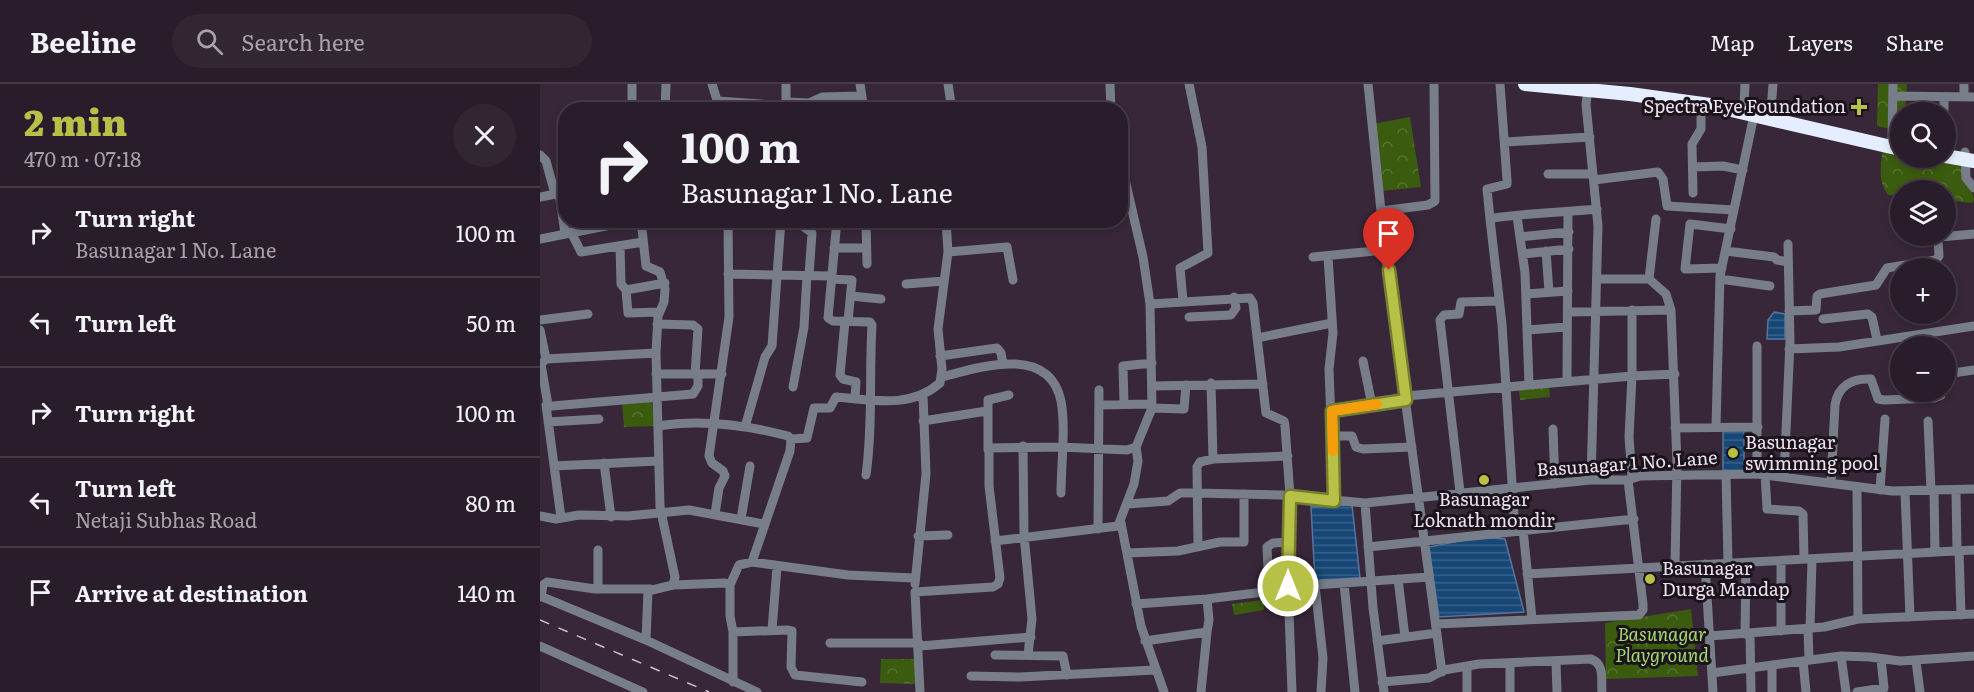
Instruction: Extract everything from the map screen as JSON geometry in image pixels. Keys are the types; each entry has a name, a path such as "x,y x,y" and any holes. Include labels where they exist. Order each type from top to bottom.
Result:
{"highway":[{"path":"1525,84 1588,89 1621,87 1744,105 1771,110 1847,133"},
{"path":"1621,87 1701,105 1890,141"}],"street":[{"path":"632,84 632,102"},
{"path":"665,102 666,84"},
{"path":"712,84 718,102"},
{"path":"786,84 786,102"},
{"path":"860,84 863,102"},
{"path":"948,84 951,102"},
{"path":"1110,84 1111,102"},
{"path":"1183,302 1180,268 1206,256 1209,249 1202,147 1189,84"},
{"path":"1368,84 1385,250 1442,672"},
{"path":"1381,211 1428,205 1435,201 1434,84"},
{"path":"1500,84 1507,184 1487,189 1499,301 1511,489 1527,574 1532,618"},
{"path":"1744,105 1745,84"},
{"path":"1771,110 1773,84"},
{"path":"1893,84 1894,102"},
{"path":"1893,96 1969,97 1964,84"},
{"path":"1588,89 1586,104 1597,209 1598,279 1591,480"},
{"path":"811,102 822,97 862,96"},
{"path":"1693,193 1692,144 1701,129 1701,105"},
{"path":"1716,426 1720,279 1754,115"},
{"path":"1505,142 1590,137"},
{"path":"540,155 546,161 558,188"},
{"path":"1969,156 1966,178 1974,188"},
{"path":"1693,167 1723,166 1743,170"},
{"path":"1548,174 1594,177 1658,172 1664,179 1667,206 1734,210"},
{"path":"1128,192 1143,257 1150,304 1153,386 1152,406 1136,447 1137,471 1121,523 1145,641 1164,692"},
{"path":"540,197 558,193"},
{"path":"1490,219 1494,216 1597,209"},
{"path":"1567,379 1568,212"},
{"path":"1517,216 1526,294 1529,384"},
{"path":"1649,279 1656,219"},
{"path":"1722,268 1685,269 1690,225 1731,229"},
{"path":"567,228 580,252 643,242"},
{"path":"540,239 591,228"},
{"path":"642,228 646,266 660,272 665,283 664,302 657,324 656,396 660,513 675,577 673,585"},
{"path":"715,514 719,488 725,476 723,471 712,463 709,456 723,374 729,318 728,228"},
{"path":"745,427 765,357 772,346 780,228"},
{"path":"793,387 804,327 812,233 805,228"},
{"path":"836,228 828,318 870,322 872,326 871,440 866,475"},
{"path":"866,228 867,264"},
{"path":"658,426 684,423 745,427 788,436 791,439 807,438 814,408 830,408 836,397 898,401 923,395 940,383 942,377 938,319 948,252 946,228"},
{"path":"1520,237 1569,232"},
{"path":"1789,311 1816,310 1817,296 1820,294 1876,285 1887,268 1936,260 1939,256 1938,240 1940,237 1974,234"},
{"path":"1784,476 1789,349 1788,244"},
{"path":"620,246 621,284 626,290 628,313 660,312"},
{"path":"948,252 1007,247 1013,280"},
{"path":"834,248 866,248"},
{"path":"1523,254 1569,249"},
{"path":"1313,257 1385,250"},
{"path":"1546,251 1549,292"},
{"path":"1726,251 1774,257 1777,260 1788,262"},
{"path":"1328,256 1332,323 1329,369 1334,501"},
{"path":"728,274 808,275 852,280 840,375 843,379 856,382 855,398"},
{"path":"1598,279 1649,279 1666,294 1671,310 1677,475 1675,564"},
{"path":"1720,279 1770,286"},
{"path":"906,284 944,281"},
{"path":"626,290 665,283"},
{"path":"1526,294 1568,291"},
{"path":"851,296 881,299"},
{"path":"1189,317 1231,315 1236,308 1234,297"},
{"path":"1150,304 1234,297 1246,297 1252,300 1266,413 1284,421 1285,426 1288,456 1286,495 1292,692"},
{"path":"1460,492 1447,393 1441,317 1459,314 1459,304 1464,301 1499,301"},
{"path":"1377,641 1437,629 1532,618 1639,615 1643,610 1630,479 1632,310"},
{"path":"1568,312 1671,310"},
{"path":"540,320 588,314"},
{"path":"1823,319 1868,314 1873,321 1877,340"},
{"path":"1257,338 1332,323"},
{"path":"545,406 693,394 698,386 696,374 698,329 693,325 657,324"},
{"path":"1789,349 1839,347 1974,326"},
{"path":"1527,330 1567,327"},
{"path":"540,330 545,406 561,518"},
{"path":"1757,346 1758,427 1761,474 1767,509 1799,511 1803,514 1808,559 1809,628 1806,692"},
{"path":"940,356 997,348 1001,353 1003,364"},
{"path":"542,363 656,352"},
{"path":"1363,361 1372,405"},
{"path":"1124,404 1123,366 1152,363"},
{"path":"942,377 1003,364 1031,366 1040,370 1053,382 1062,408 1061,493"},
{"path":"1956,373 1974,370"},
{"path":"656,374 723,374"},
{"path":"1332,411 1406,398 1567,379 1675,374"},
{"path":"1831,483 1835,405 1838,393 1844,385 1871,379 1878,399 1890,400"},
{"path":"1153,386 1211,383 1263,384"},
{"path":"1211,383 1213,459"},
{"path":"1099,405 1124,404 1184,409 1186,385"},
{"path":"1098,529 1099,390"},
{"path":"920,692 914,578 926,474 923,395"},
{"path":"915,592 978,589 998,584 1000,578 995,541 987,411 990,398 1009,395"},
{"path":"923,422 987,411"},
{"path":"548,423 599,419"},
{"path":"1880,490 1885,419"},
{"path":"1928,421 1935,552"},
{"path":"1675,428 1758,427"},
{"path":"1553,429 1555,484"},
{"path":"1333,436 1352,436 1356,447 1364,449 1412,447"},
{"path":"752,562 790,451 791,439"},
{"path":"988,450 992,446 1098,450 1127,450 1136,447"},
{"path":"1023,446 1024,535 1031,637 1029,655"},
{"path":"1198,546 1196,493 1198,464 1213,459 1288,456"},
{"path":"554,466 658,461"},
{"path":"604,463 612,517"},
{"path":"741,519 750,466"},
{"path":"1726,474 1728,563"},
{"name":"Basunagar 1 No. Lane","path":"1127,504 1168,501 1180,493 1286,495 1365,503 1591,480 1726,474 1784,476 1905,492 1974,489"},
{"path":"1857,487 1858,620"},
{"path":"1956,490 1961,615"},
{"path":"1905,492 1910,617"},
{"path":"1126,553 1178,551 1220,542 1244,542 1244,494"},
{"path":"1365,503 1370,580 1383,687 1429,678 1442,672 1467,666 1596,661 1601,669 1602,692"},
{"path":"540,516 612,517 689,510 764,524"},
{"path":"1368,547 1424,543 1519,530 1634,519"},
{"path":"995,541 1024,535 1112,528 1121,523"},
{"path":"918,536 948,534"},
{"path":"1269,591 1267,547 1273,543 1288,542"},
{"path":"598,550 598,590"},
{"path":"1527,574 1675,564 1746,563 1974,550"},
{"path":"1781,561 1781,631"},
{"path":"733,682 730,585 739,565 752,562 854,576 914,578"},
{"path":"1746,563 1748,633 1752,668 1751,692"},
{"path":"1705,564 1713,692"},
{"path":"772,630 777,567"},
{"path":"1136,604 1207,599 1289,587 1429,577"},
{"path":"1398,579 1405,637"},
{"path":"730,585 725,583 673,585 650,589 598,590 547,582 543,585 541,597 646,640 757,692"},
{"path":"1344,583 1355,692"},
{"path":"1315,585 1323,658 1321,692"},
{"path":"646,640 647,596 650,589"},
{"path":"1202,692 1209,620 1207,599"},
{"path":"1710,636 1809,628 1858,620 1974,614"},
{"path":"733,632 792,631 791,667 795,675 862,682"},
{"path":"1145,641 1207,632"},
{"path":"830,643 919,644 1031,637"},
{"path":"540,646 643,692"},
{"path":"995,655 1063,656 1067,675"},
{"path":"1712,673 1841,656 1916,661 1974,656"},
{"path":"1841,656 1846,692"},
{"path":"1857,692 1882,690 1885,684 1881,659"},
{"path":"1556,661 1557,692"},
{"path":"1916,661 1920,692"},
{"path":"1510,663 1510,692"},
{"path":"1772,665 1772,692"},
{"path":"1467,666 1467,692"},
{"path":"971,676 1067,675 1155,670"}],"green space":[{"path":"1878,84 1907,84 1906,102 1890,102 1890,129 1877,126"},
{"path":"1410,117 1421,187 1381,191 1373,124"},
{"path":"1883,147 1890,148 1890,168 1956,168 1956,160 1963,161 1974,200 1972,203 1956,201 1956,180 1890,180 1890,195 1888,195 1882,184"},
{"path":"1549,385 1550,397 1520,400 1519,389"},
{"path":"652,398 654,426 624,427 622,403"},
{"path":"1263,600 1264,610 1234,615 1232,604"},
{"name":"Basunagar Playground","path":"1691,609 1698,676 1606,679 1605,623"},
{"path":"881,659 916,659 916,684 880,683"}],"water":[{"path":"1774,312 1785,314 1785,339 1767,339 1768,320"},
{"name":"Basunagar swimming pool","path":"1723,429 1744,429 1744,472 1723,472"},
{"path":"1352,505 1360,578 1315,580 1311,507"},
{"path":"1479,537 1505,539 1524,612 1439,617 1429,547"}],"railway":[{"path":"540,620 709,692"}],"slow traffic":[{"path":"1333,451 1332,411 1377,404"}],"place":[{"name":"Spectra Eye Foundation","path":"1859,107"},
{"name":"Basunagar swimming pool","path":"1733,453"},
{"name":"Basunagar Loknath mondir","path":"1484,480"},
{"name":"Basunagar Durga Mandap","path":"1650,579"}],"route":[{"path":"1288,586 1290,496 1334,501 1332,411 1406,400 1389,270"}]}
